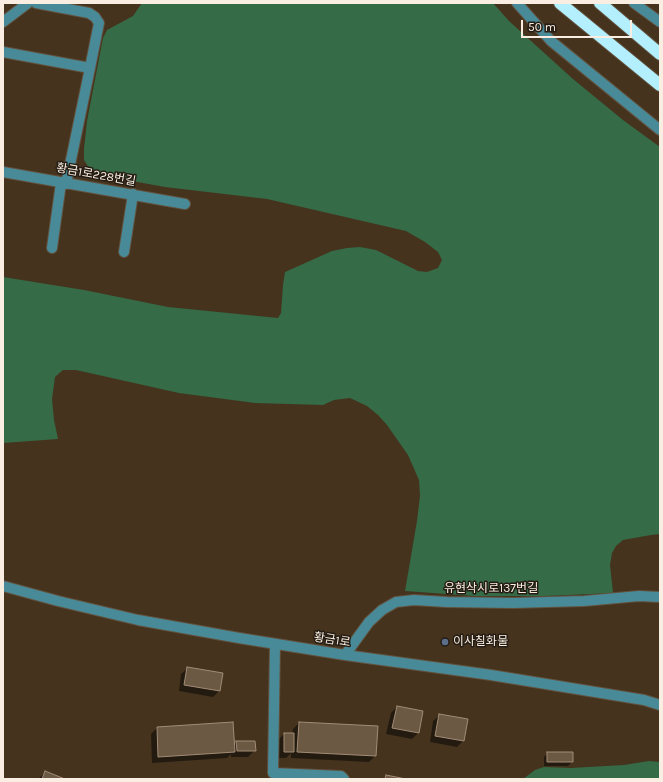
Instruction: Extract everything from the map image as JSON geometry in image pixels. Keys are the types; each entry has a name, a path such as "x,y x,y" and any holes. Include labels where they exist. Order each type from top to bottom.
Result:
{"highway":[{"path":"560,3 660,85"},
{"path":"600,3 660,54"}],"street":[{"path":"3,22 28,3"},
{"path":"36,3 88,13 95,17 99,23 64,183 52,248"},
{"path":"517,3 551,41 660,130"},
{"path":"634,3 660,22"},
{"path":"3,52 90,68"},
{"name":"황금1로228번길","path":"3,172 185,204"},
{"path":"124,252 133,194"},
{"name":"황금1로","path":"3,586 138,620 275,644 491,675 644,700 660,704"},
{"name":"유현삭시로137번길","path":"345,655 369,622 382,610 396,602 414,600 447,602 584,602 638,596 660,597"},
{"path":"275,644 273,773 341,776 344,779"}],"green space":[{"path":"142,3 493,3 509,21 573,79 623,120 660,147 660,534 623,540 616,546 612,553 610,565 613,593 546,596 474,596 405,591 417,521 420,496 419,480 408,455 387,425 367,406 350,398 334,400 323,405 255,403 179,393 76,370 63,370 55,377 52,399 58,439 3,443 3,277 84,290 168,307 278,318 281,313 285,272 332,251 360,247 376,250 418,271 427,272 438,268 442,260 438,252 425,242 406,231 267,199 165,187 110,177 89,168 84,160 87,121 103,38 107,30 133,16"},
{"path":"649,761 660,762 660,779 523,779 535,770 544,767 571,768 624,765"}],"building":[{"path":"187,667 223,673 220,691 184,685"},
{"path":"397,706 423,711 419,733 392,728"},
{"path":"439,714 468,719 464,741 435,736"},
{"path":"233,722 235,752 158,757 157,727"},
{"path":"299,722 378,726 376,756 297,752"},
{"path":"284,733 294,733 294,752 284,752"},
{"path":"236,741 255,741 256,751 237,751"},
{"path":"547,752 573,752 573,762 547,762"},
{"path":"45,771 65,779 42,779"},
{"path":"386,775 406,779 385,779"}],"place":[{"name":"이사칠화물","path":"445,642"}]}
